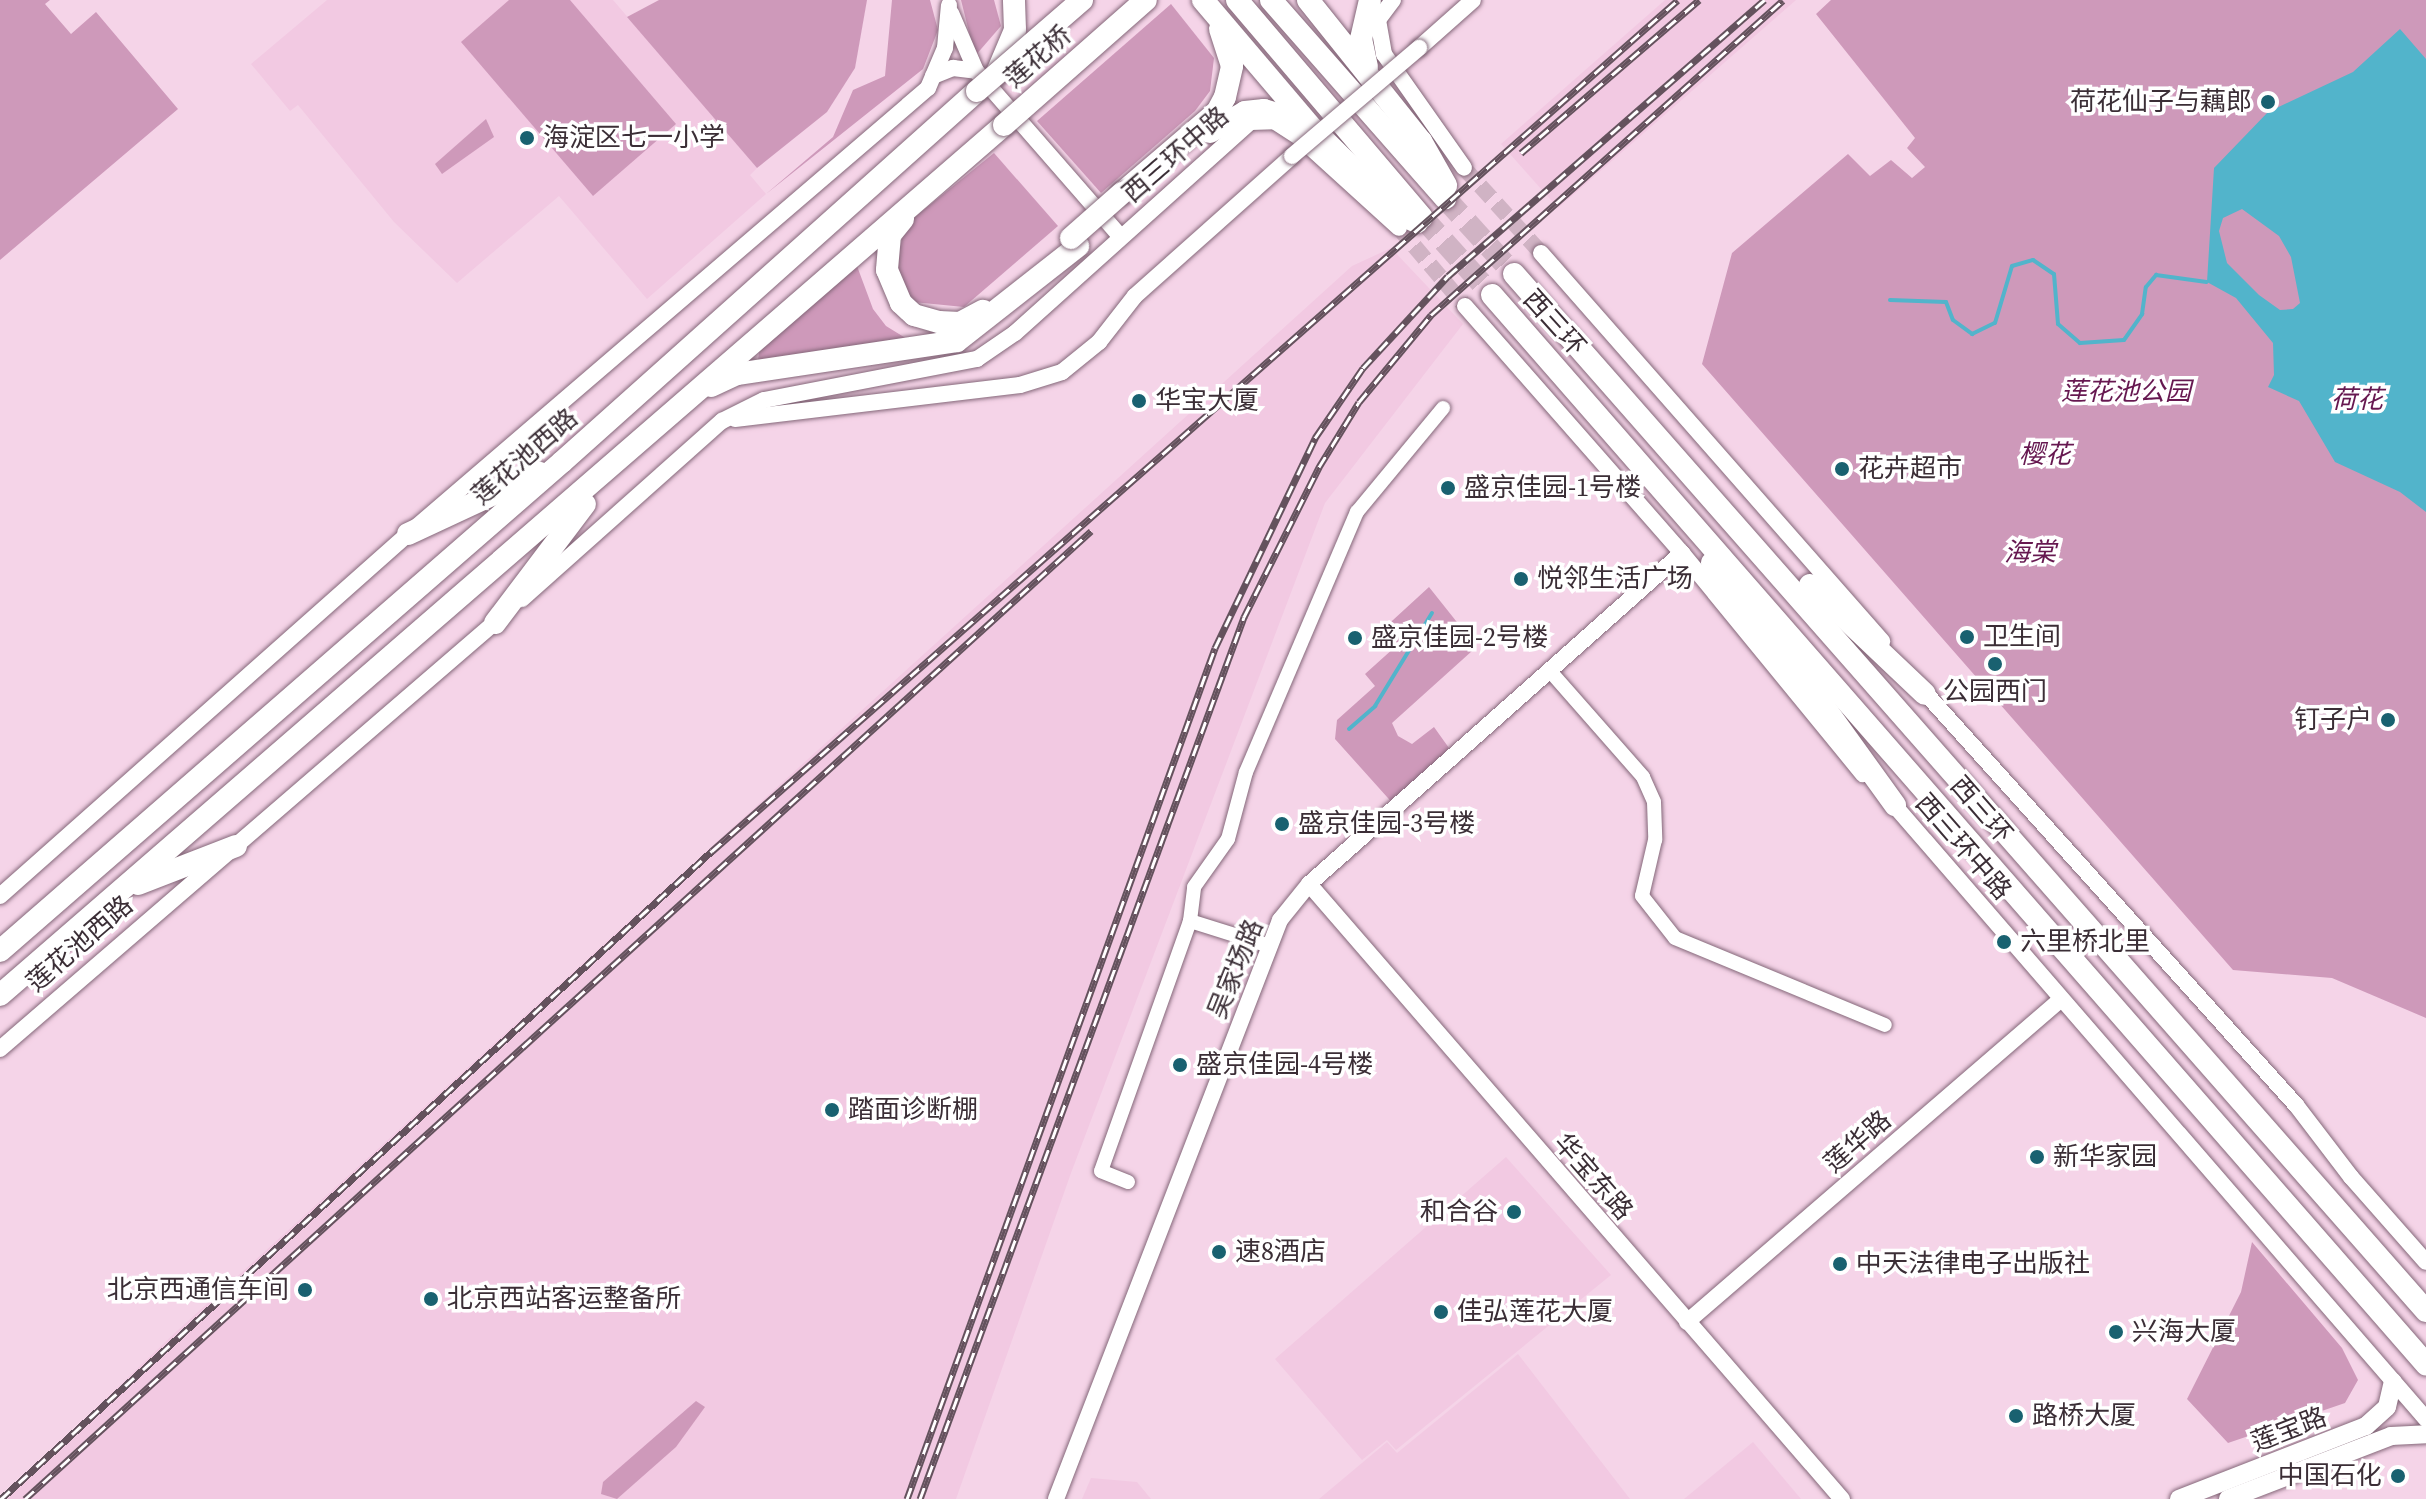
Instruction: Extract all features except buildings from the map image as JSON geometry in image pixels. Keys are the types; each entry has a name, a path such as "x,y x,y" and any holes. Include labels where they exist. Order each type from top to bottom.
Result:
{"highway":[{"path":"983,79 1015,30 1014,0"},
{"name":"莲花池西路","path":"0,951 562,462 983,79 1082,0"},
{"name":"莲花桥","path":"1004,125 1146,0"},
{"path":"1237,0 1413,222"},
{"path":"1271,0 1448,196 1421,141 1369,72 1308,0"},
{"path":"1369,72 1361,39 1370,0"},
{"path":"1206,3 1311,127 1399,214 1413,222"},
{"path":"692,394 737,374 957,341 1075,242 1217,112 1225,97 1232,66 1228,44 1206,3"},
{"path":"1125,197 1228,118 1264,110 1311,127"},
{"name":"莲花池西路","path":"0,995 612,468 692,394 1004,125"},
{"path":"918,198 890,235 887,270 901,303 914,315 939,322 960,323 991,306 1075,242"},
{"name":"西三环","path":"1514,274 2426,1311"},
{"name":"西三环","path":"1492,295 1686,512 2426,1364"},
{"path":"408,534 562,462"},
{"path":"495,623 612,468"},
{"path":"1708,491 1757,524 1827,604 1925,694"},
{"path":"1686,512 1715,569 1781,647 1895,805"},
{"path":"122,890 236,846"}],"main road":[{"name":"莲宝路","path":"2179,1499 2366,1426 2387,1407 2393,1382"},
{"name":"莲宝路","path":"2228,1499 2391,1436 2426,1434"}],"street":[{"path":"1393,0 1378,20 1384,54 1464,168"},
{"path":"722,421 1020,385 1062,372 1099,342 1135,296 1473,0"},
{"name":"西三环中路","path":"948,2 983,79 1120,236 1250,122 1274,121 1413,222"},
{"name":"莲花池西路","path":"0,896 408,534 928,88 945,48 948,2"},
{"path":"933,76 953,68 983,79"},
{"name":"莲花池西路","path":"0,1049 495,623 722,421 764,400 977,359 1015,333 1120,236"},
{"path":"1541,253 1925,694 2296,1105 2426,1262"},
{"name":"西三环中路","path":"1465,306 1682,553 1845,756 1895,805 2426,1419"},
{"path":"1128,1182 1101,1171 1190,921 1194,887 1228,839 1246,772 1357,512 1443,408"},
{"name":"吴家场路","path":"1056,1499 1280,920 1309,884 1682,553"},
{"path":"1550,671 1643,777 1654,802 1655,840 1642,896 1675,938 1885,1025"},
{"name":"华宝东路","path":"1309,884 1842,1499"},
{"path":"1190,921 1270,946"},
{"name":"莲华路","path":"1687,1322 2061,999"}],"shaded area":[{"name":"海淀区七一小学","path":"327,0 613,0 757,168 750,175 766,194 647,299 559,196 457,283 394,222 298,105 290,111 251,64"},
{"path":"1665,0 1796,0 1558,208 1501,144"},
{"path":"1391,248 1463,324 1325,503 1071,1173 956,1499 0,1499 177,1331 1352,266"},
{"name":"佳弘莲花大厦","path":"1506,1157 1611,1275 1396,1450 1387,1440 1362,1460 1275,1359"},
{"path":"1518,1354 1630,1499 1319,1499 1387,1442 1397,1453"},
{"path":"1753,1442 1801,1499 1684,1499"},
{"path":"1091,1478 1137,1482 1151,1499 1082,1499"}],"green space":[{"path":"0,0 50,0 45,4 71,34 96,12 178,109 0,260"},
{"path":"509,0 570,0 676,124 593,196 461,42"},
{"path":"659,0 867,0 855,68 827,112 757,168 627,17"},
{"path":"892,0 930,0 938,30 923,69 766,194 833,137 853,90 885,76"},
{"path":"961,0 994,0 1001,26 975,56"},
{"name":"莲花池公园","path":"1831,0 2426,0 2426,1018 2332,978 2233,970 1702,364 1732,253 1848,154 1870,176 1891,160 1912,178 1925,167 1907,148 1915,138 1816,14"},
{"path":"1171,4 1214,58 1210,91 1195,111 1101,193 1037,121"},
{"path":"486,119 494,137 442,174 435,164"},
{"path":"994,153 1058,226 964,307 913,302 895,271 905,225"},
{"path":"857,266 873,309 886,326 912,342 758,361 759,352"},
{"path":"1429,587 1464,631 1472,651 1392,723 1398,736 1412,744 1434,727 1454,755 1396,807 1335,739 1337,720 1375,686 1365,674 1395,647 1381,631"},
{"path":"2252,1242 2342,1348 2358,1380 2345,1403 2228,1443 2187,1399 2241,1292"},
{"path":"696,1401 705,1407 676,1447 617,1499 601,1494 603,1482"}],"water":[{"path":"2400,29 2426,59 2426,512 2400,492 2335,462 2299,401 2268,387 2274,375 2273,343 2236,298 2207,282 2214,168 2268,112 2353,72","holes":["2242,209 2279,236 2291,257 2300,303 2293,309 2280,310 2259,295 2227,263 2219,231 2223,218"]}],"waterway":[{"path":"1890,300 1946,302 1953,320 1972,334 1995,323 2012,266 2033,260 2054,274 2058,324 2080,343 2124,340 2142,314 2146,287 2156,275 2207,282"},
{"path":"1349,729 1375,706 1432,613"}],"tunnel":[{"path":"1464,168 1541,253"},
{"path":"1445,198 1514,274"},
{"path":"1422,217 1492,295"},
{"path":"1399,228 1465,306"}],"railway":[{"path":"1,1499 712,851 1678,0"},
{"path":"1521,153 1699,0"},
{"path":"907,1499 1215,648 1315,438 1363,368 1448,276 1764,0"},
{"path":"920,1499 1244,617 1319,467 1359,402 1431,315 1783,0"},
{"path":"25,1499 1091,531"}],"place":[{"name":"荷花仙子与藕郎","path":"2268,102"},
{"name":"海淀区七一小学","path":"527,138"},
{"name":"华宝大厦","path":"1139,401"},
{"name":"花卉超市","path":"1842,469"},
{"name":"盛京佳园-1号楼","path":"1448,488"},
{"name":"悦邻生活广场","path":"1521,579"},
{"name":"卫生间","path":"1967,637"},
{"name":"盛京佳园-2号楼","path":"1355,638"},
{"name":"公园西门","path":"1995,664"},
{"name":"钉子户","path":"2388,720"},
{"name":"盛京佳园-3号楼","path":"1282,824"},
{"name":"六里桥北里","path":"2004,942"},
{"name":"盛京佳园-4号楼","path":"1180,1065"},
{"name":"踏面诊断棚","path":"832,1110"},
{"name":"新华家园","path":"2037,1157"},
{"name":"和合谷","path":"1514,1212"},
{"name":"速8酒店","path":"1219,1252"},
{"name":"中天法律电子出版社","path":"1840,1264"},
{"name":"北京西通信车间","path":"305,1290"},
{"name":"北京西站客运整备所","path":"431,1299"},
{"name":"佳弘莲花大厦","path":"1441,1312"},
{"name":"兴海大厦","path":"2116,1332"},
{"name":"路桥大厦","path":"2016,1416"},
{"name":"中国石化","path":"2398,1476"}],"park label":[{"name":"荷花","path":"2357,400"},
{"name":"樱花","path":"2045,455"},
{"name":"海棠","path":"2030,553"}]}
